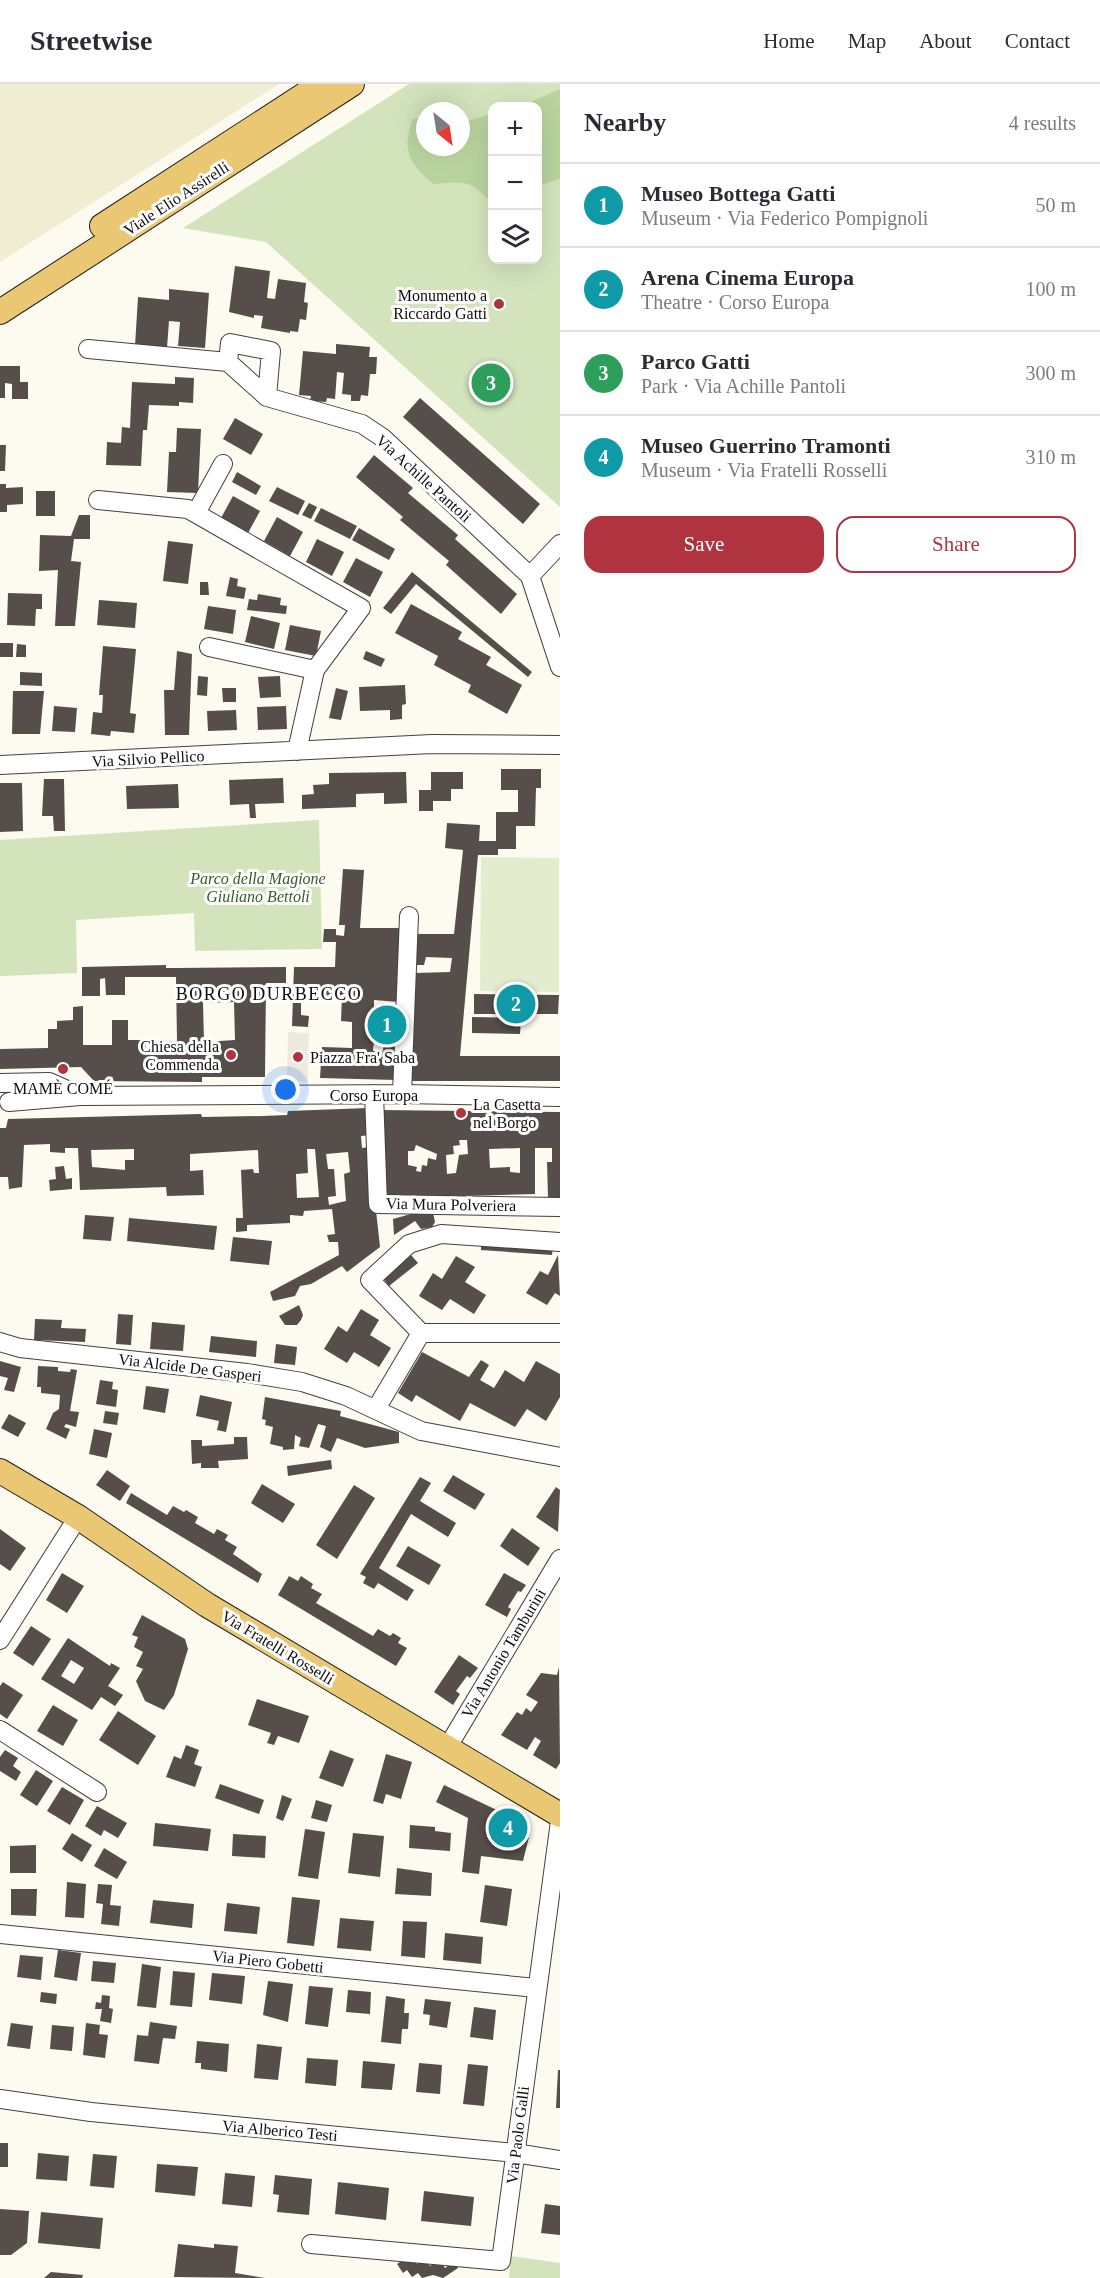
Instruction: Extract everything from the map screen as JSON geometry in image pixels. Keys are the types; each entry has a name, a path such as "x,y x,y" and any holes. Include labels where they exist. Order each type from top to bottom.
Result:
{"main road":[{"name":"Viale Elio Assirelli","path":"0,312 215,163 321,84"},
{"name":"Viale Elio Assirelli","path":"0,293 215,163 352,84"},
{"name":"Via Fratelli Rosselli","path":"0,1472 78,1517 207,1605 560,1815"}],"street":[{"path":"88,349 228,362 230,343 271,351 267,397"},
{"name":"Via Achille Pantoli","path":"228,362 267,397 362,424 383,438 530,576 560,667"},
{"path":"196,513 223,464"},
{"path":"98,500 188,509 361,608 315,670 297,751"},
{"path":"530,576 560,544"},
{"path":"209,647 315,670"},
{"name":"Via Silvio Pellico","path":"0,765 432,744 560,745"},
{"path":"402,1094 409,916"},
{"name":"Corso Europa","path":"0,1083 49,1083 80,1096"},
{"name":"Corso Europa","path":"9,1102 80,1096 295,1088 374,1095 560,1097"},
{"name":"Via Mura Polveriera","path":"374,1095 378,1204 560,1207"},
{"path":"560,1242 441,1234 409,1244 370,1280 421,1332 560,1333"},
{"path":"376,1409 421,1332"},
{"name":"Via Alcide De Gasperi","path":"0,1342 20,1348 247,1373 302,1382 376,1409 421,1431 560,1457"},
{"path":"0,1640 78,1517"},
{"name":"Via Antonio Tamburini","path":"447,1748 560,1559"},
{"path":"0,1730 97,1792"},
{"name":"Via Paolo Galli","path":"311,2244 501,2261 560,1821"},
{"name":"Via Piero Gobetti","path":"0,1934 536,1988"},
{"name":"Via Alberico Testi","path":"0,2099 91,2112 515,2153 560,2160"}],"shaded area":[{"path":"0,84 279,84 0,262"},
{"name":"Piazza Fra' Saba","path":"288,1032 309,1033 308,1082 287,1081"}],"green space":[{"path":"409,84 560,84 560,507 266,242 183,228"},
{"path":"560,89 560,179 542,185 542,102 530,102"},
{"path":"488,115 488,200 470,185 433,184 413,162 408,148 409,130 413,119 416,118 416,156 470,156 470,120"},
{"name":"Parco della Magione Giuliano Bettoli","path":"319,820 322,949 195,951 194,913 76,920 77,973 0,976 0,840"},
{"path":"481,857 559,858 559,992 480,991"},
{"path":"511,2256 560,2263 560,2278 509,2278"}],"building":[{"path":"235,266 270,271 267,298 275,299 278,279 306,283 304,302 308,303 306,320 300,319 298,332 290,331 290,333 261,328 263,316 254,315 254,318 229,312"},
{"path":"169,289 209,293 205,348 178,346 180,322 169,321 167,348 135,346 138,297 169,300"},
{"path":"336,344 370,347 369,357 377,357 376,374 370,374 368,396 361,395 360,401 351,401 351,395 342,394 344,373 337,372 335,399 327,398 326,402 310,401 311,396 299,395 303,351 336,354"},
{"path":"0,366 20,366 20,382 28,382 28,399 12,399 12,384 5,383 5,398 0,398"},
{"path":"175,377 194,378 193,403 179,402 179,406 149,405 147,430 143,430 141,466 106,465 107,442 121,443 122,427 130,428 132,382 175,384"},
{"path":"420,398 540,504 523,524 403,417"},
{"path":"235,418 263,434 251,455 223,439"},
{"path":"177,428 201,429 198,493 167,492 169,452 176,452"},
{"path":"0,445 6,445 5,471 0,471"},
{"path":"374,455 413,488 408,493 458,535 455,539 517,594 501,614 446,565 449,561 400,520 403,517 356,477"},
{"path":"237,472 261,486 256,495 232,482"},
{"path":"0,484 6,484 6,488 23,487 23,504 7,505 7,512 0,512"},
{"path":"277,487 305,501 298,515 269,501"},
{"path":"36,491 55,491 55,516 36,516"},
{"path":"233,496 260,511 248,533 221,518"},
{"path":"309,503 317,507 311,519 302,515"},
{"path":"321,508 357,526 350,539 314,521"},
{"path":"79,515 90,515 90,539 74,539 71,561 81,562 75,626 55,626 58,570 39,571 40,535 71,536"},
{"path":"277,517 303,532 290,556 264,541"},
{"path":"359,528 395,549 389,560 352,540"},
{"path":"317,539 344,552 332,576 306,562"},
{"path":"168,541 193,544 188,584 163,581"},
{"path":"356,558 383,572 370,597 343,582"},
{"path":"412,572 532,672 528,677 416,584 391,614 383,608"},
{"path":"230,577 238,579 237,586 246,588 244,599 226,596"},
{"path":"200,582 208,582 209,595 200,595"},
{"path":"8,593 42,594 42,609 36,609 35,626 7,625"},
{"path":"258,594 281,598 280,605 287,606 286,614 247,610 249,599 257,600"},
{"path":"99,600 137,603 135,628 97,625"},
{"path":"411,604 462,632 458,639 491,657 486,665 522,685 507,714 468,692 471,685 434,665 438,656 395,633"},
{"path":"208,606 236,610 233,634 204,629"},
{"path":"251,616 280,623 274,649 245,642"},
{"path":"290,625 321,631 316,656 285,650"},
{"path":"0,643 13,643 13,657 0,657"},
{"path":"17,644 26,645 26,657 16,657"},
{"path":"103,646 136,649 130,713 136,714 134,733 111,731 110,736 91,734 93,712 102,713 103,695 99,695"},
{"path":"177,651 192,654 189,735 165,735 164,690 174,690"},
{"path":"366,651 385,659 381,667 363,659"},
{"path":"20,672 42,673 42,686 20,685"},
{"path":"198,676 208,677 207,696 197,695"},
{"path":"280,676 281,697 260,698 258,677"},
{"path":"405,685 406,704 402,705 402,719 390,720 390,710 360,711 359,687"},
{"path":"222,688 236,688 236,702 223,702"},
{"path":"336,688 348,691 341,720 329,718"},
{"path":"13,691 44,691 40,734 12,734"},
{"path":"54,706 77,708 75,732 52,731"},
{"path":"286,706 287,729 258,730 257,707"},
{"path":"236,710 237,730 208,731 207,711"},
{"path":"501,769 541,769 541,788 536,788 535,826 516,826 516,849 498,849 498,855 478,855 460,1056 560,1056 560,1081 407,1081 415,973 450,972 452,958 426,957 424,965 413,965 413,934 454,934 463,850 445,848 447,823 480,825 479,841 496,841 496,812 518,812 518,790 501,790"},
{"path":"406,772 407,803 384,804 384,793 356,794 356,807 302,809 302,795 314,794 313,785 329,784 329,773"},
{"path":"431,772 463,772 463,789 451,789 451,801 433,801 433,811 419,811 419,790 431,790"},
{"path":"283,778 284,803 255,804 256,818 250,818 249,804 230,805 229,780"},
{"path":"44,779 64,779 65,831 54,831 53,816 42,816"},
{"path":"0,783 22,783 23,831 0,832"},
{"path":"178,784 179,808 127,809 126,786"},
{"path":"343,869 364,870 360,928 403,928 399,1002 374,1000 374,1012 394,1014 394,1022 384,1021 383,1031 397,1033 396,1080 320,1078 322,1047 352,1048 352,1022 341,1021 342,995 301,996 301,1015 309,1016 308,1027 292,1026 294,967 335,967 336,942 323,942 324,929 336,929 336,935 344,936 345,925 339,925","holes":["374,1039 384,1039 383,1051 373,1051"]},
{"path":"166,965 166,968 286,967 286,983 266,983 265,1077 202,1077 202,1082 94,1081 81,1067 0,1069 0,1049 48,1048 48,1029 57,1029 57,1021 73,1020 73,1007 83,1006 83,1045 112,1045 112,1020 128,1020 128,1040 146,1040 146,1052 166,1052 166,1042 177,1041 176,977 125,977 125,995 106,995 105,978 100,979 100,996 82,996 82,967","holes":["234,1002 235,1040 204,1042 203,1003"]},
{"path":"474,994 559,995 558,1014 474,1014"},
{"path":"472,1017 521,1018 520,1034 472,1033"},
{"path":"368,1108 371,1135 361,1136 362,1148 369,1147 380,1247 347,1272 342,1266 311,1284 300,1286 295,1296 273,1301 270,1292 339,1255 338,1242 329,1242 327,1235 335,1234 332,1209 304,1211 303,1216 290,1215 290,1223 247,1225 247,1231 236,1232 236,1218 243,1218 241,1170 253,1169 254,1173 259,1173 258,1150 190,1154 190,1171 203,1170 204,1195 167,1196 166,1187 80,1190 78,1148 65,1148 65,1153 50,1152 50,1144 24,1145 22,1187 9,1189 8,1177 0,1177 0,1128 6,1128 8,1119 201,1114 202,1117 263,1116 287,1115 288,1111","holes":["134,1149 134,1160 125,1160 125,1170 92,1167 91,1150","307,1149 315,1149 319,1197 297,1198 296,1174 308,1173","348,1152 350,1172 344,1174 346,1201 329,1205 328,1197 336,1196 334,1169 328,1169 326,1154"]},
{"path":"380,1110 560,1112 560,1197 548,1197 547,1162 552,1162 552,1148 535,1148 535,1194 386,1198","holes":["459,1140 467,1140 468,1154 459,1155 456,1173 447,1174 446,1155 454,1154 453,1146 460,1145","416,1145 437,1154 436,1160 428,1158 427,1166 422,1165 421,1172 416,1171 417,1167 408,1165 408,1151 414,1151","520,1148 520,1173 510,1172 510,1167 490,1168 489,1149"]},
{"path":"64,1166 66,1179 72,1178 72,1189 50,1191 49,1180 56,1179 55,1167"},
{"path":"432,1208 435,1222 432,1227 421,1229 415,1221 394,1235 393,1219"},
{"path":"85,1215 114,1217 111,1241 83,1239"},
{"path":"129,1218 217,1226 214,1250 127,1241"},
{"path":"233,1237 272,1241 269,1265 230,1261"},
{"path":"481,1240 553,1245 552,1255 481,1250"},
{"path":"411,1255 418,1263 389,1286 383,1278"},
{"path":"558,1255 560,1296 555,1293 547,1305 526,1293 540,1271 548,1275"},
{"path":"456,1256 475,1267 465,1282 486,1295 474,1314 450,1299 442,1310 419,1296 433,1273 442,1279"},
{"path":"299,1305 303,1315 301,1320 297,1325 285,1325 279,1316"},
{"path":"361,1309 379,1320 370,1335 391,1348 379,1367 354,1352 347,1363 324,1349 338,1326 347,1332"},
{"path":"118,1314 133,1315 131,1345 116,1344"},
{"path":"35,1319 62,1320 61,1328 86,1329 85,1342 34,1340"},
{"path":"152,1322 185,1325 183,1351 150,1349"},
{"path":"211,1336 257,1341 256,1357 209,1352"},
{"path":"276,1344 297,1347 295,1365 274,1363"},
{"path":"422,1352 469,1377 481,1360 489,1365 480,1380 494,1388 505,1370 524,1382 536,1361 560,1374 560,1397 546,1421 527,1409 515,1427 470,1403 460,1421 416,1395 412,1402 398,1393"},
{"path":"0,1361 21,1367 14,1392 4,1390 8,1378 0,1376"},
{"path":"38,1366 58,1367 58,1371 77,1370 70,1411 79,1412 76,1427 66,1424 64,1427 70,1429 66,1439 46,1429 53,1413 59,1409 60,1395 41,1393 41,1387 37,1387"},
{"path":"100,1380 113,1382 112,1389 118,1390 116,1407 96,1404"},
{"path":"146,1386 169,1389 165,1413 143,1409"},
{"path":"200,1395 232,1402 226,1432 217,1430 219,1421 196,1416"},
{"path":"265,1397 341,1411 340,1416 399,1432 399,1443 365,1448 337,1438 331,1452 320,1447 326,1426 318,1424 309,1448 299,1446 301,1438 295,1435 294,1449 283,1450 283,1447 270,1444 273,1427 265,1425 266,1420 262,1419"},
{"path":"105,1411 119,1413 117,1425 103,1423"},
{"path":"9,1414 26,1423 18,1437 1,1428"},
{"path":"94,1429 112,1433 107,1458 89,1454"},
{"path":"234,1437 247,1437 248,1459 218,1461 219,1468 201,1468 201,1463 192,1464 191,1440 202,1440 202,1446 234,1444"},
{"path":"331,1460 332,1469 288,1476 287,1466"},
{"path":"107,1470 130,1486 120,1501 96,1485"},
{"path":"453,1475 485,1494 475,1510 443,1491"},
{"path":"420,1477 431,1483 420,1501 456,1523 448,1537 411,1514 379,1568 414,1590 407,1601 378,1583 374,1589 363,1583 366,1577 360,1574"},
{"path":"262,1484 295,1504 283,1523 251,1503"},
{"path":"354,1485 375,1498 337,1559 316,1545"},
{"path":"556,1487 560,1490 558,1532 536,1517"},
{"path":"131,1493 167,1515 173,1506 184,1512 186,1510 198,1517 195,1523 214,1534 217,1529 228,1535 225,1540 237,1547 233,1554 262,1574 258,1583 126,1503"},
{"path":"512,1528 540,1548 528,1566 500,1546"},
{"path":"0,1529 26,1548 10,1571 0,1564"},
{"path":"408,1546 441,1565 429,1585 396,1566"},
{"path":"62,1573 84,1586 67,1613 46,1600"},
{"path":"504,1573 526,1585 521,1592 518,1591 508,1607 511,1609 507,1617 485,1605"},
{"path":"289,1576 298,1581 301,1576 313,1584 311,1588 322,1594 316,1603 373,1636 378,1629 390,1636 393,1633 401,1638 398,1643 407,1648 396,1666 278,1595"},
{"path":"142,1615 185,1639 188,1649 174,1695 164,1710 145,1701 136,1681 143,1669 136,1666 143,1652 134,1647 138,1637 132,1635"},
{"path":"31,1626 51,1639 33,1666 13,1653"},
{"path":"68,1638 110,1666 111,1663 120,1668 108,1686 123,1695 115,1706 101,1697 92,1710 41,1679","holes":["71,1660 84,1668 74,1684 61,1676"]},
{"path":"459,1655 478,1668 470,1678 467,1676 456,1691 460,1694 453,1705 434,1692"},
{"path":"559,1667 560,1763 556,1769 533,1755 541,1741 535,1737 527,1750 501,1735 517,1712 522,1715 526,1708 531,1712 538,1702 526,1695 541,1673 557,1675"},
{"path":"3,1682 23,1695 7,1719 0,1714 0,1686"},
{"path":"257,1699 309,1716 299,1743 278,1736 274,1745 267,1743 271,1733 248,1725"},
{"path":"53,1705 78,1720 63,1746 37,1731"},
{"path":"118,1711 156,1736 138,1765 99,1740"},
{"path":"186,1745 199,1750 194,1764 202,1767 195,1787 166,1777 174,1756 181,1759"},
{"path":"5,1750 18,1758 13,1766 21,1772 16,1781 0,1771 0,1757"},
{"path":"330,1750 354,1759 343,1787 319,1778"},
{"path":"386,1754 412,1762 401,1799 386,1794 383,1804 373,1801"},
{"path":"36,1770 53,1781 37,1806 20,1795"},
{"path":"220,1784 264,1800 259,1814 215,1798"},
{"path":"444,1785 520,1821 527,1827 529,1837 523,1861 481,1856 479,1874 462,1872 468,1818 436,1802"},
{"path":"62,1787 84,1800 70,1825 47,1811"},
{"path":"282,1795 292,1799 283,1821 276,1818"},
{"path":"316,1800 332,1805 327,1822 311,1818"},
{"path":"97,1806 127,1823 118,1838 104,1830 101,1836 85,1826"},
{"path":"155,1823 211,1829 208,1851 153,1846"},
{"path":"410,1825 435,1827 435,1831 451,1833 450,1851 409,1848"},
{"path":"305,1829 325,1832 318,1879 298,1876"},
{"path":"72,1833 92,1845 82,1862 62,1849"},
{"path":"353,1833 384,1836 380,1877 348,1873"},
{"path":"233,1834 266,1836 265,1858 232,1856"},
{"path":"36,1845 36,1873 10,1873 10,1846"},
{"path":"104,1848 127,1862 117,1879 94,1866"},
{"path":"397,1868 432,1873 431,1896 395,1894"},
{"path":"67,1882 86,1884 84,1918 65,1917"},
{"path":"98,1884 112,1885 110,1905 121,1906 119,1926 101,1924 103,1904 96,1903"},
{"path":"485,1885 512,1889 507,1926 480,1922"},
{"path":"11,1889 37,1889 36,1916 11,1915"},
{"path":"292,1897 320,1900 314,1946 287,1943"},
{"path":"153,1900 194,1904 192,1928 150,1923"},
{"path":"227,1903 260,1907 257,1934 224,1931"},
{"path":"340,1918 374,1921 371,1951 337,1948"},
{"path":"403,1921 427,1922 425,1958 401,1956"},
{"path":"445,1933 483,1937 481,1964 443,1960"},
{"path":"58,1950 81,1953 77,1981 54,1977"},
{"path":"20,1955 43,1957 41,1980 17,1977"},
{"path":"93,1961 116,1963 114,1983 91,1981"},
{"path":"142,1964 161,1967 156,2008 137,2006"},
{"path":"173,1971 195,1973 192,2007 170,2005"},
{"path":"212,1973 245,1976 242,2004 209,2000"},
{"path":"268,1981 293,1984 288,2022 263,2015"},
{"path":"309,1986 333,1988 328,2027 305,2024"},
{"path":"348,1990 371,1992 370,2014 346,2012"},
{"path":"41,1992 57,1994 56,2004 40,2002"},
{"path":"102,1995 110,1996 109,2008 113,2009 111,2023 100,2021 102,2009 95,2009 96,2002 101,2003"},
{"path":"386,1996 405,1999 404,2013 409,2013 408,2029 402,2029 401,2044 381,2042"},
{"path":"425,1999 451,2002 447,2028 429,2025 430,2015 423,2014"},
{"path":"474,2007 496,2010 493,2040 470,2037"},
{"path":"150,2022 177,2026 175,2039 163,2038 159,2064 134,2061 137,2035 148,2036"},
{"path":"11,2023 33,2026 30,2049 7,2046"},
{"path":"86,2023 100,2025 99,2034 108,2035 105,2058 83,2055"},
{"path":"52,2025 74,2027 72,2051 50,2049"},
{"path":"197,2041 229,2044 227,2072 201,2069 201,2063 195,2063"},
{"path":"257,2044 282,2047 278,2080 254,2078"},
{"path":"307,2058 338,2060 336,2086 305,2083"},
{"path":"363,2061 395,2064 392,2090 361,2088"},
{"path":"419,2063 442,2065 440,2094 416,2092"},
{"path":"468,2064 488,2066 484,2106 463,2104"},
{"path":"558,2070 560,2070 560,2108 556,2108"},
{"path":"0,2143 8,2143 8,2167 0,2167"},
{"path":"38,2153 69,2156 67,2181 36,2179"},
{"path":"93,2154 117,2156 114,2188 90,2186"},
{"path":"157,2164 198,2167 195,2196 155,2192"},
{"path":"225,2173 255,2176 252,2207 222,2204"},
{"path":"275,2175 312,2179 309,2215 277,2212 279,2195 273,2194"},
{"path":"338,2182 389,2188 386,2220 335,2214"},
{"path":"424,2191 474,2197 471,2226 421,2221"},
{"path":"545,2204 560,2206 560,2235 541,2233"},
{"path":"0,2209 29,2211 27,2243 11,2255 0,2255"},
{"path":"41,2212 103,2218 100,2249 38,2243"},
{"path":"178,2244 214,2248 214,2244 238,2246 235,2273 265,2278 174,2277"},
{"path":"411,2255 417,2264 425,2258 430,2266 439,2259 445,2268 454,2262 458,2268 443,2278 433,2275 422,2278 418,2273 412,2277 407,2270 403,2273 397,2264"},
{"path":"51,2272 83,2275 82,2278 44,2278"}],"place":[{"name":"Monumento a Riccardo Gatti","path":"499,304"},
{"name":"Parco Gatti","path":"491,383"},
{"name":"Arena Cinema Europa","path":"516,1004"},
{"name":"Museo Bottega Gatti","path":"387,1025"},
{"name":"Chiesa della Commenda","path":"231,1055"},
{"name":"Piazza Fra' Saba","path":"298,1057"},
{"name":"MAMÈ COMÉ","path":"63,1069"},
{"name":"La Casetta nel Borgo","path":"461,1113"},
{"name":"Museo Guerrino Tramonti","path":"508,1828"}],"district":[{"name":"BORGO DURBECCO","path":"269,994"}]}
